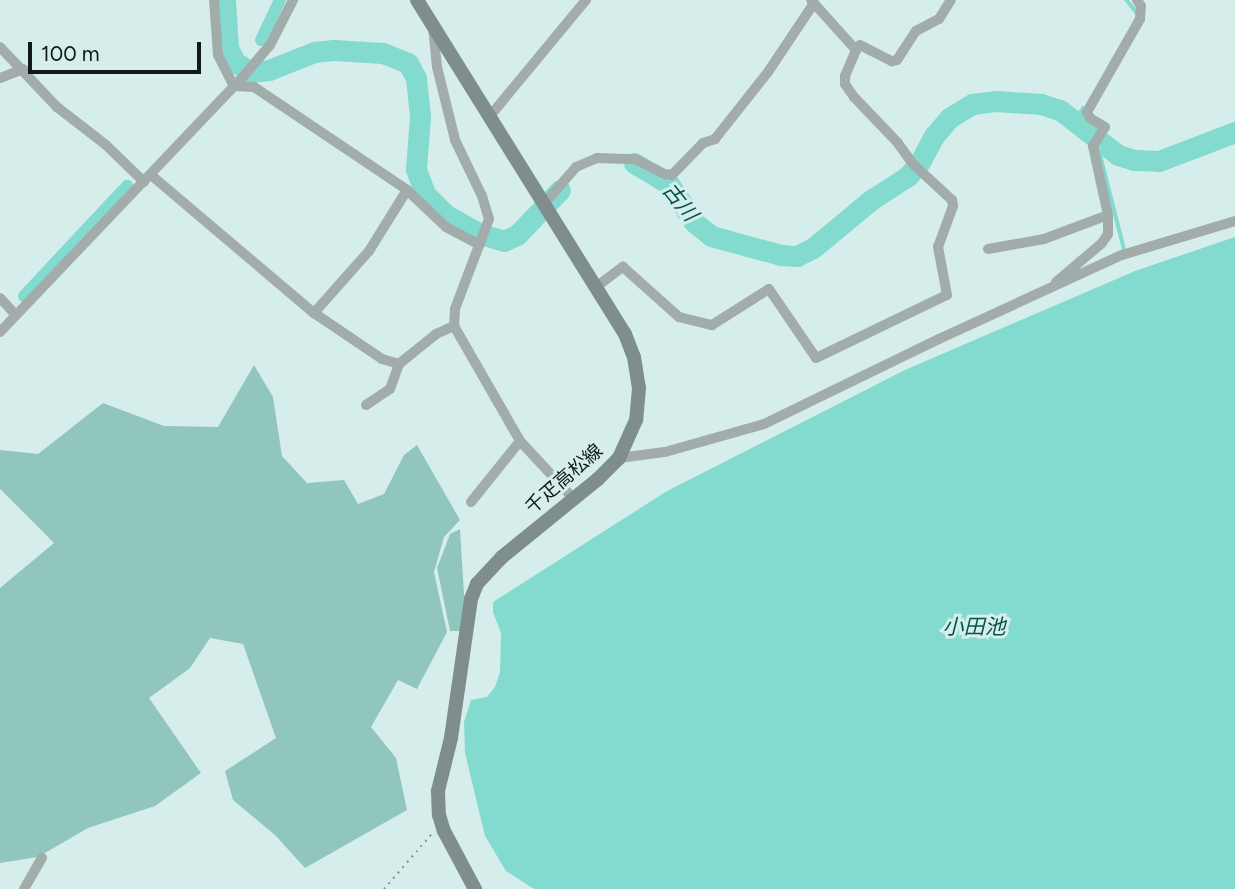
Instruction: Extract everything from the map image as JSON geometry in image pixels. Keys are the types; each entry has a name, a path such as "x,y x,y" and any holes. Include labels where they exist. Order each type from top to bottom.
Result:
{"main road":[{"name":"千疋高松線","path":"417,0 625,334 634,358 639,388 636,419 619,458 502,557 477,584 471,598 452,738 438,791 441,822 475,889"}],"street":[{"path":"214,0 218,55 238,82 254,87 407,190 446,227 483,238"},
{"path":"0,332 261,57 293,0"},
{"path":"429,0 437,67 455,140 482,196 489,219 455,309 454,326 520,441 573,498"},
{"path":"490,116 586,0"},
{"path":"596,287 623,267 679,317 712,326 769,289 816,358 947,295 938,247 953,206 952,200 913,164 898,143 845,84 845,76 860,45 892,61 897,60 916,31 939,19 951,0"},
{"path":"1048,291 1102,243 1108,233 1108,215 1093,146 1105,127 1090,118 1088,106 1140,19 1141,6 1137,0"},
{"path":"546,209 576,167 597,158 635,159 664,174 672,175 703,143 715,138 768,72 813,2 856,50"},
{"path":"0,47 57,107 314,313 365,351 399,364"},
{"path":"0,78 23,69"},
{"path":"314,313 369,251 407,190"},
{"path":"988,249 1044,239 1108,215"},
{"path":"619,458 665,452 764,424 939,338 1048,291 1122,255 1235,221"},
{"path":"0,298 16,316"},
{"path":"366,405 390,389 399,364 436,334 454,326"},
{"path":"471,502 520,441"},
{"path":"24,889 42,858"}],"path":[{"path":"384,889 441,822"}],"shaded area":[{"path":"254,365 273,397 282,456 307,483 344,480 358,504 384,494 404,455 417,445 460,520 444,537 434,572 447,632 417,689 398,680 371,727 396,758 407,810 305,868 276,836 233,800 225,771 276,738 243,644 210,638 190,668 149,698 201,773 155,806 88,828 38,857 0,863 0,588 54,543 0,489 0,450 38,454 103,403 164,426 218,427"},
{"path":"460,529 465,611 463,631 450,631 437,568 450,534"}],"water":[{"name":"小田池","path":"1235,237 1235,889 534,889 506,871 485,836 465,753 464,722 471,700 487,697 495,687 500,672 501,633 493,612 493,602 667,491 905,370 1135,271"}],"waterway":[{"name":"古川","path":"225,0 228,48 235,62 251,72 269,70 314,52 334,50 383,53 408,63 416,78 420,116 416,169 425,194 446,215 478,233 504,241 517,235 560,190"},
{"path":"261,40 280,0"},
{"path":"1127,0 1138,14"},
{"name":"古川","path":"634,163 669,184 694,222 711,236 781,255 797,256 813,248 871,200 908,176 949,118 972,104 995,101 1041,104 1060,110 1118,155 1134,160 1159,161 1235,132"},
{"path":"1075,121 1083,108"},
{"path":"1098,145 1124,248"},
{"path":"24,296 127,186"}]}
